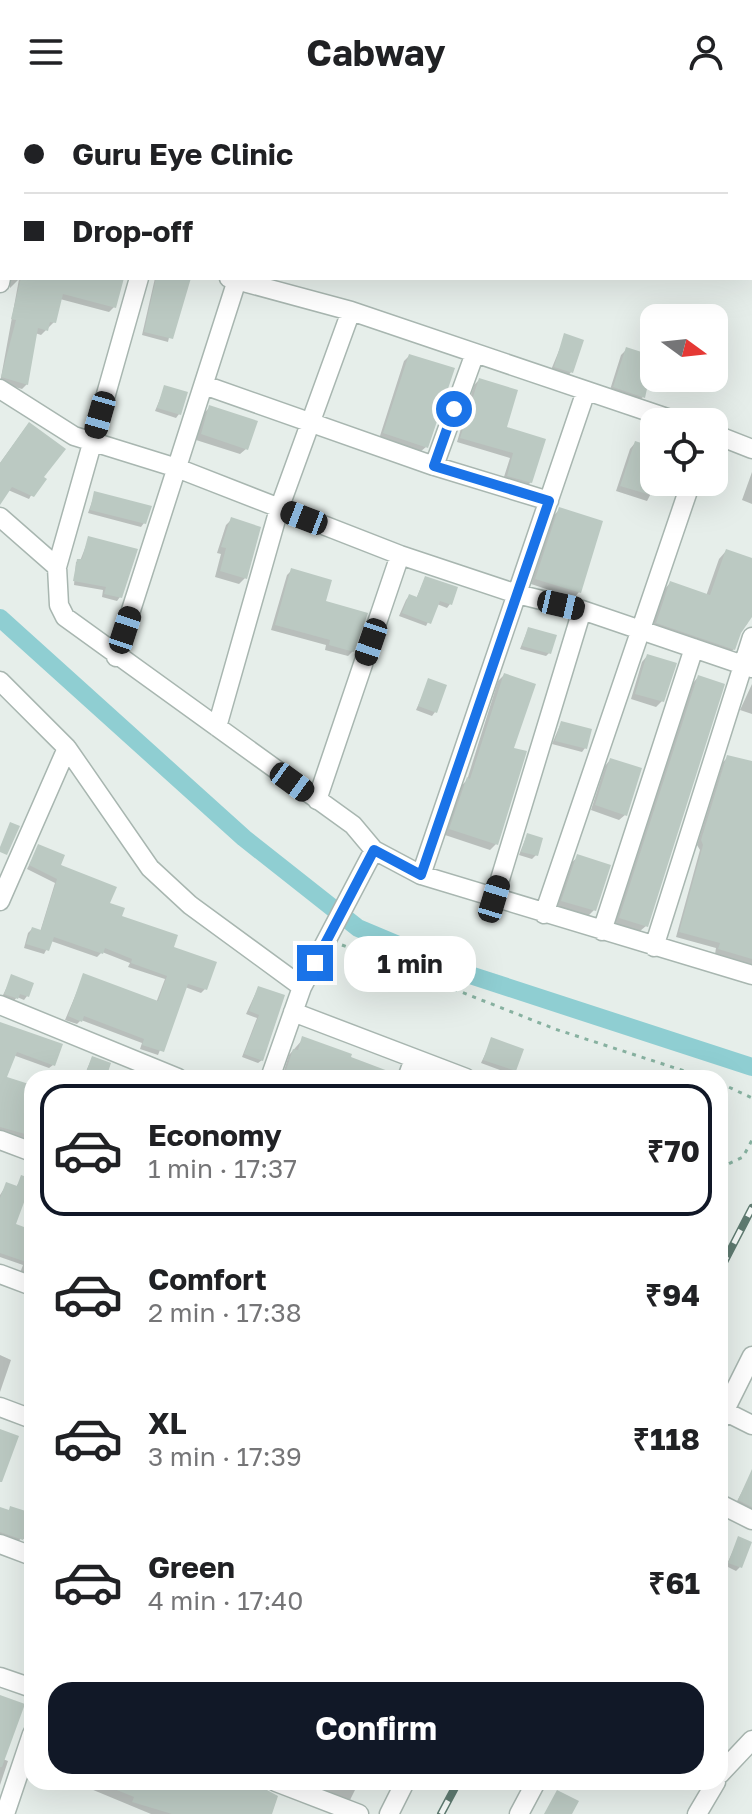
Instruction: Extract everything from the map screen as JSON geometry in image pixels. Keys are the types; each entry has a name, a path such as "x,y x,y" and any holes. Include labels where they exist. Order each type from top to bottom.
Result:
{"street":[{"path":"138,280 57,567 59,605 65,617 116,657 353,825 374,850 421,875 752,975"},
{"path":"116,657 204,385 233,280"},
{"path":"237,280 351,311 640,409"},
{"path":"217,727 279,509 351,311"},
{"path":"434,466 475,353"},
{"path":"204,385 434,466 549,501"},
{"path":"0,389 74,436 177,468 400,555 517,594 582,610 748,666"},
{"path":"421,875 586,391"},
{"path":"728,440 752,449"},
{"path":"544,914 686,496"},
{"path":"0,517 57,567"},
{"path":"317,800 400,555"},
{"path":"494,899 582,610"},
{"path":"654,947 748,666 752,637"},
{"path":"602,931 694,648"},
{"path":"0,681 67,748 150,868 190,905 302,987"},
{"path":"0,901 6,871 67,748"},
{"path":"273,1070 302,987 374,850"},
{"path":"0,1005 158,1070"},
{"path":"293,1012 444,1070"},
{"path":"410,1070 414,1059"},
{"path":"0,1140 24,1149"},
{"path":"0,1274 24,1283"},
{"path":"728,1403 752,1356"},
{"path":"0,1407 24,1416"},
{"path":"728,1417 752,1425"},
{"path":"728,1508 752,1520"},
{"path":"0,1544 24,1553"},
{"path":"0,1677 24,1685"},
{"path":"728,1766 752,1740"},
{"path":"5,1814 24,1758"},
{"path":"297,1790 359,1814"},
{"path":"389,1814 401,1790"},
{"path":"519,1814 532,1790"},
{"path":"697,1814 711,1790"}],"path":[{"path":"330,934 555,1029 681,1070"},
{"path":"728,1087 752,1098"},
{"path":"728,1164 743,1157 752,1140"}],"building":[{"path":"21,280 123,280 116,308 63,294 56,323 50,322 48,331 38,328 28,385 1,377 16,320 11,319"},
{"path":"156,280 190,280 173,339 144,332"},
{"path":"564,333 584,340 573,373 554,367"},
{"path":"626,347 640,352 640,392 646,392 645,398 613,387"},
{"path":"409,354 455,368 428,448 383,433"},
{"path":"479,378 518,390 507,427 546,439 532,483 507,476 513,453 460,438"},
{"path":"164,385 188,392 181,415 157,408"},
{"path":"209,405 258,421 248,450 201,434"},
{"path":"29,422 66,449 44,477 47,479 34,497 12,487 0,505 0,463"},
{"path":"635,441 640,443 640,492 620,486"},
{"path":"94,491 152,506 146,524 90,510"},
{"path":"559,507 603,521 581,593 535,579"},
{"path":"231,517 261,527 247,579 220,571 226,548 221,547"},
{"path":"88,536 138,549 122,598 104,594 106,587 73,581 77,559 82,559"},
{"path":"726,549 752,558 752,617 741,633 735,650 656,623 670,581 710,595"},
{"path":"291,568 332,580 326,601 368,613 354,652 329,645 330,640 275,625"},
{"path":"425,576 458,587 452,605 440,601 431,624 402,613 409,594 417,597"},
{"path":"528,627 557,635 551,654 522,646"},
{"path":"647,654 677,663 664,702 635,694"},
{"path":"504,673 536,684 514,748 527,751 498,845 449,829 467,777 470,779"},
{"path":"698,675 725,684 648,927 619,918"},
{"path":"428,678 447,685 437,713 418,706"},
{"path":"561,721 592,729 587,749 555,741"},
{"path":"727,755 752,761 752,959 718,949 720,943 679,932 703,845 701,840"},
{"path":"610,758 642,768 627,816 595,805"},
{"path":"10,822 20,826 7,855 0,852 0,847"},
{"path":"527,833 543,838 538,856 521,852"},
{"path":"38,844 65,855 61,865 117,887 110,903 125,908 122,916 178,935 174,947 217,962 207,990 188,984 164,1052 142,1045 144,1039 84,1016 82,1022 68,1016 83,973 158,1001 167,976 131,963 132,959 105,948 103,954 54,937 49,951 26,944 32,927 41,930 57,879 29,865"},
{"path":"577,854 611,865 596,911 561,901"},
{"path":"11,974 34,983 29,997 20,994 18,999 4,994"},
{"path":"258,986 285,995 263,1061 244,1054 259,1015 249,1011"},
{"path":"0,1022 63,1044 55,1066 17,1052 7,1077 24,1082 24,1134 0,1127"},
{"path":"302,1036 385,1070 286,1070 293,1049 298,1050"},
{"path":"491,1037 524,1049 516,1070 483,1060"},
{"path":"92,1056 111,1063 109,1070 87,1070"},
{"path":"21,1175 24,1176 24,1202 16,1224 24,1227 24,1261 0,1253 0,1198 6,1182 17,1186"},
{"path":"0,1429 19,1436 2,1482 0,1482"},
{"path":"752,1469 752,1507 738,1500"},
{"path":"10,1506 24,1510 23,1540 0,1532 0,1507 9,1510"},
{"path":"738,1536 752,1542 742,1568 728,1563"},
{"path":"0,1695 24,1704 24,1707 0,1767"},
{"path":"117,1790 267,1790 278,1796 272,1814 172,1814 132,1802 134,1797"},
{"path":"557,1790 579,1801 572,1814 544,1814"}],"waterway":[{"path":"0,618 244,838 358,928 470,975 752,1067"}],"railway":[{"path":"728,1254 752,1208"},
{"path":"441,1814 454,1790"}],"route":[{"path":"315,963 374,850 421,875 549,501 434,466 454,409"}]}
